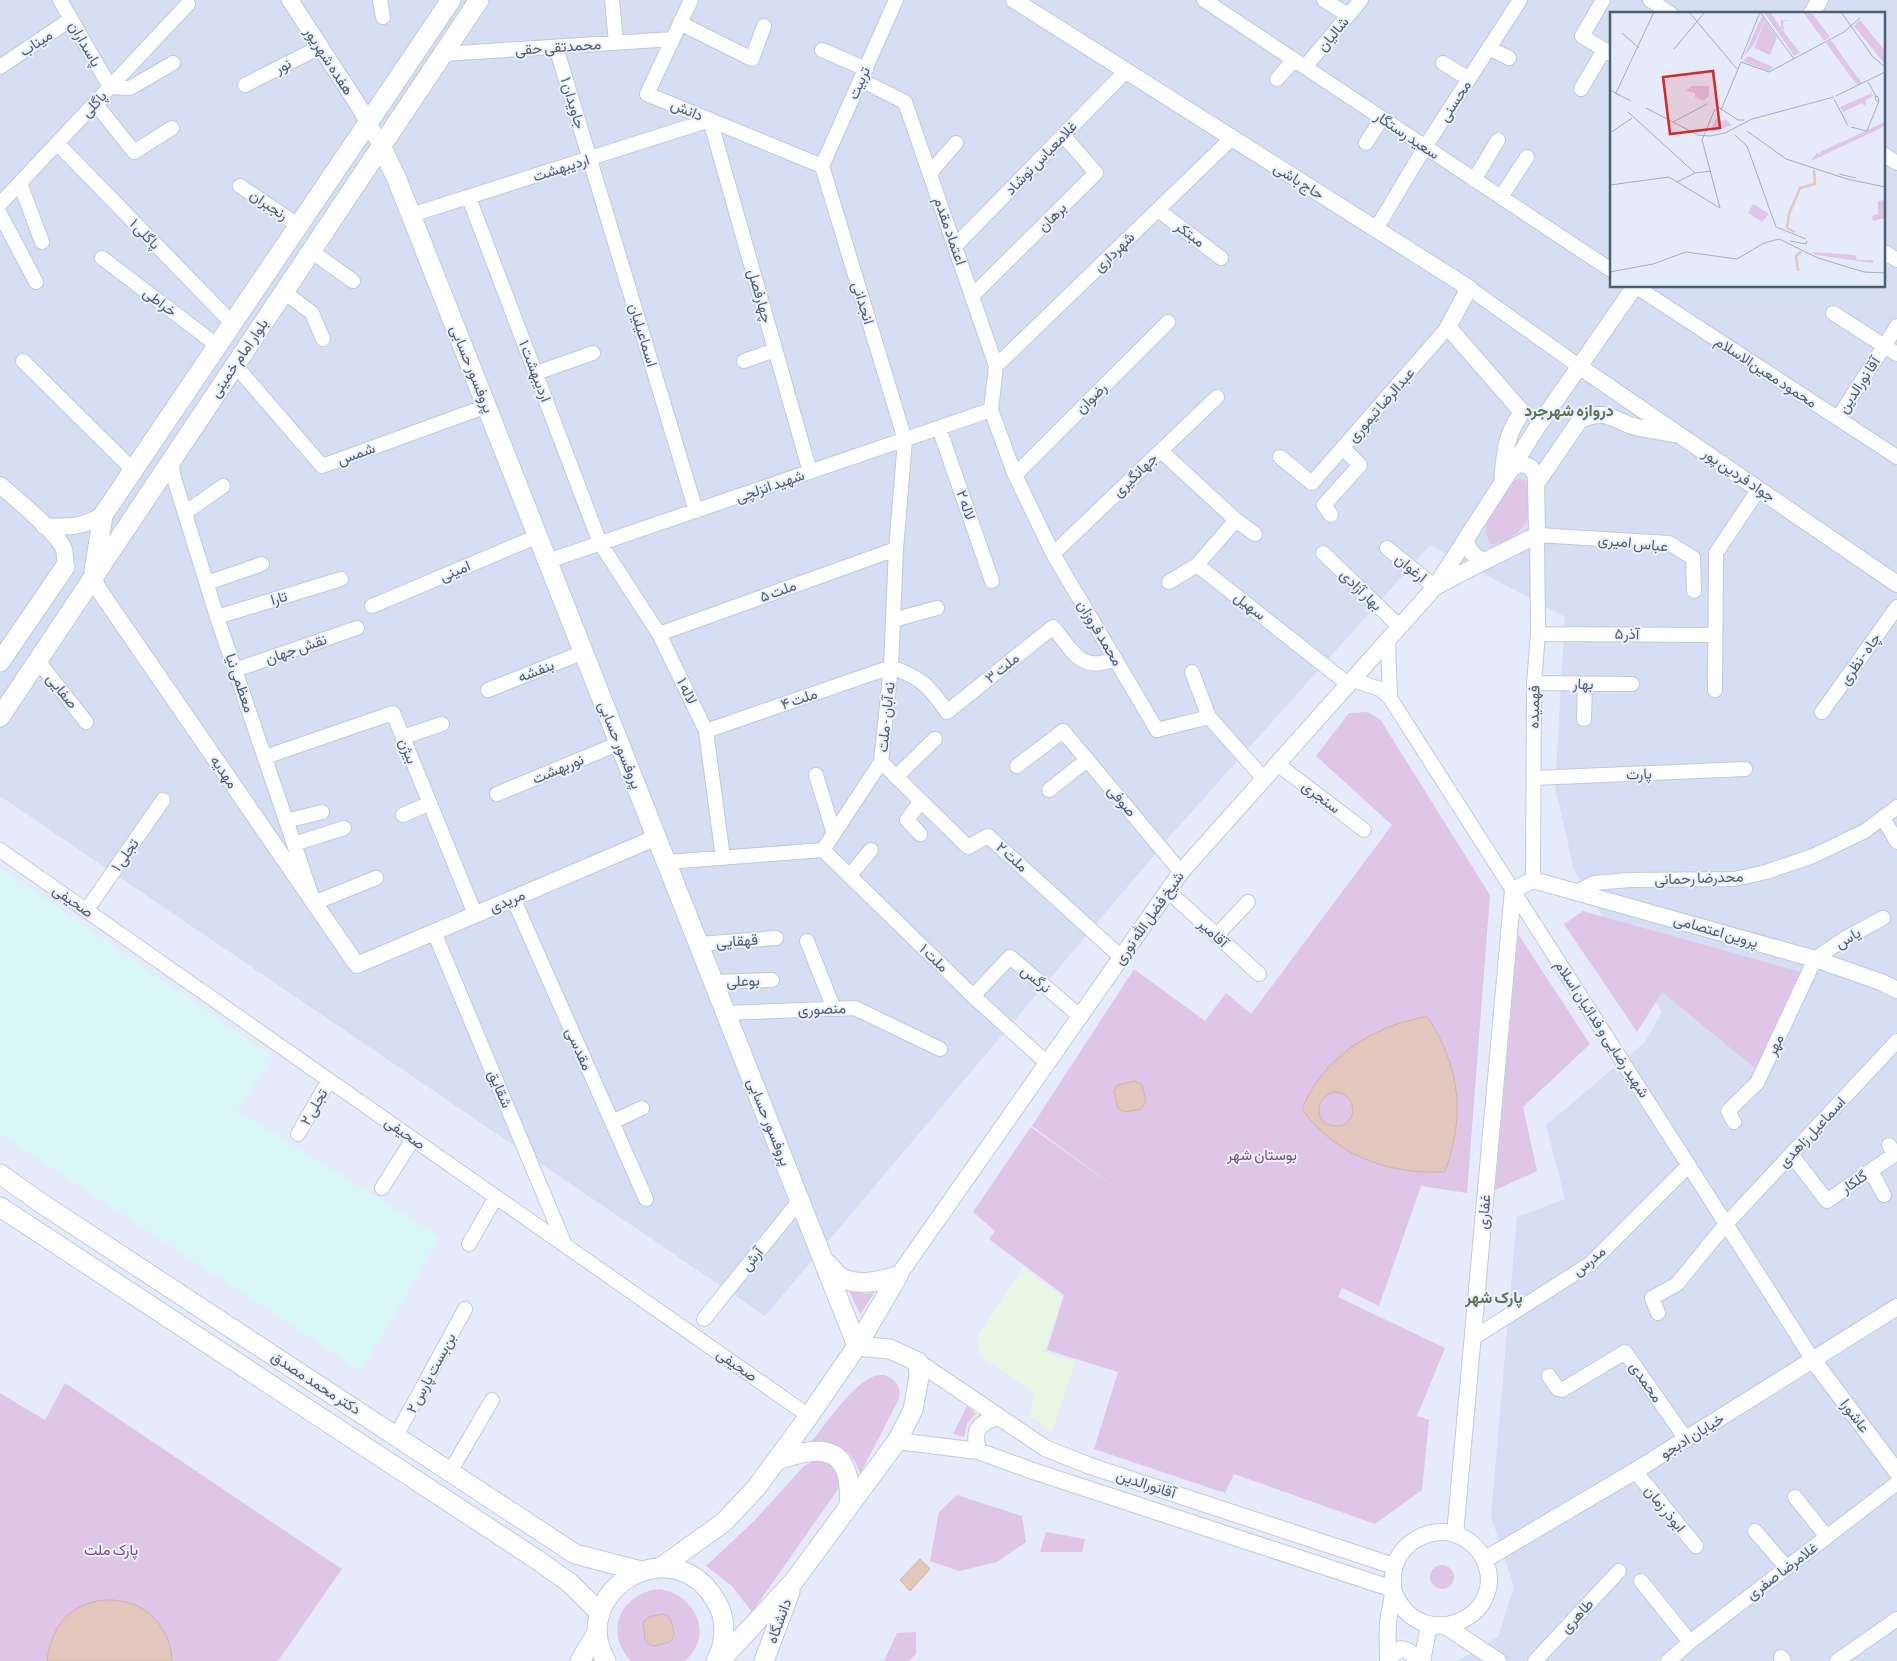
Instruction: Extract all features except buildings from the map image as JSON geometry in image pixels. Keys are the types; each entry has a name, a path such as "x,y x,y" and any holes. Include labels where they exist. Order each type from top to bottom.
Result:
{"main road":[{"name":"بلوار امام خمینی","path":"0,717 479,0"},
{"name":"بلوار امام خمینی","path":"103,515 299,226 446,3"},
{"name":"پروفسور حسابی","path":"382,146 487,406 857,1346"},
{"path":"93,578 103,515"},
{"path":"0,662 65,567"},
{"name":"دکتر محمد مصدق","path":"0,1174 41,1203 575,1554 641,1571"},
{"name":"دکتر محمد مصدق","path":"0,1206 570,1583 600,1613"},
{"path":"824,1261 841,1277 858,1282 873,1283 898,1276"},
{"path":"661,1568 723,1523 756,1488 857,1346 898,1276"},
{"path":"720,1661 794,1581 897,1441 913,1410 919,1377 918,1362 890,1349 857,1346"},
{"path":"777,1460 808,1452 823,1451 834,1455 844,1464 849,1478 850,1506"},
{"path":"561,1577 575,1554"},
{"path":"606,1661 602,1654 597,1633 600,1613 609,1595 623,1580 641,1571 661,1568 681,1571 699,1580 713,1595 722,1614 724,1635 716,1661"},
{"name":"دانشگاه","path":"764,1661 794,1581"},
{"path":"580,1661 597,1633"}],"street":[{"name":"پاسداران","path":"60,0 110,87"},
{"name":"هفده شهریور","path":"290,0 382,146"},
{"path":"380,0 383,17"},
{"path":"612,0 616,43"},
{"name":"دانش","path":"691,0 647,94 822,166"},
{"name":"تربیت","path":"822,166 896,0"},
{"name":"حاج باشی","path":"1014,0 1469,288 1580,367"},
{"path":"1324,0 1348,15"},
{"name":"شالیان","path":"1277,79 1299,63 1361,0"},
{"name":"محسنی","path":"1376,229 1425,147 1520,0"},
{"path":"1581,89 1608,52 1582,36 1603,0"},
{"path":"1650,0 1668,12"},
{"path":"1812,12 1820,0"},
{"name":"سعید رستگار","path":"1206,1 1610,269"},
{"name":"پاگلی","path":"0,204 188,4"},
{"name":"میناب","path":"0,67 71,19"},
{"path":"680,23 752,59 764,26"},
{"name":"محمدتقی حقی","path":"442,54 673,39"},
{"name":"نور","path":"245,85 320,47"},
{"name":"جاویدان ۱","path":"556,47 590,159"},
{"path":"1489,48 1508,58"},
{"name":"اعتماد مقدم","path":"822,50 905,102 996,366 991,410"},
{"path":"110,87 130,88 173,63"},
{"path":"1443,63 1469,79"},
{"name":"غلامعباس نوشاد","path":"955,246 1126,71"},
{"path":"95,103 134,152 172,128"},
{"path":"1366,143 1382,118"},
{"name":"اردیبهشت","path":"411,215 710,120"},
{"name":"چهارفصل","path":"710,120 810,472"},
{"name":"برهان","path":"972,296 1096,172 1063,135"},
{"name":"شهرداری","path":"996,366 1232,138"},
{"path":"1474,180 1498,140"},
{"name":"پاگلی ۱","path":"57,143 233,324"},
{"path":"930,173 956,143"},
{"path":"1884,155 1897,163"},
{"path":"1501,197 1527,157"},
{"name":"اسماعیلیان","path":"590,159 696,511"},
{"name":"انجدانی","path":"822,166 905,440"},
{"path":"20,183 42,242"},
{"name":"رنجبران","path":"240,186 299,226"},
{"name":"اردیبهشت ۱","path":"469,198 600,544"},
{"name":"مبتکر","path":"1158,210 1221,258"},
{"path":"0,214 36,282"},
{"path":"311,251 353,281"},
{"path":"1884,256 1886,253 1897,260"},
{"name":"خراطی","path":"102,258 218,346"},
{"name":"عبدالرضا تیموری","path":"1280,457 1312,484 1448,327 1469,288"},
{"path":"1511,469 1536,429 1634,288"},
{"name":"محمود معین‌الاسلام","path":"1638,288 1897,457"},
{"path":"284,292 312,313 323,339"},
{"path":"1833,313 1897,354"},
{"name":"رضوان","path":"1015,474 1168,322"},
{"name":"آقا نورالدین","path":"1838,418 1897,326"},
{"path":"1448,327 1522,412 1511,428 1506,444 1502,483"},
{"path":"744,361 775,350"},
{"path":"536,373 593,353"},
{"path":"23,361 133,470"},
{"name":"شمس","path":"235,365 322,466 487,406"},
{"name":"جواد فردین پور","path":"1580,367 1897,584"},
{"name":"جهانگیری","path":"1053,554 1217,397"},
{"name":"شهید انزلچی","path":"548,562 991,410"},
{"name":"محمد فروزان","path":"991,410 1015,474 1053,554 1157,730 1209,717"},
{"path":"1536,484 1580,420 1592,415 1607,415 1634,426 1682,436"},
{"name":"لاله ۲","path":"940,428 992,581"},
{"name":"نه آبان - ملت","path":"823,850 881,762 891,667 896,549 905,440"},
{"path":"1331,515 1324,505 1360,465 1343,448"},
{"path":"1161,451 1236,520 1255,534"},
{"name":"معظمی نیا","path":"171,461 174,478 217,617 314,903"},
{"path":"1511,469 1519,464 1528,466 1535,472 1537,535"},
{"name":"شیخ فضل الله نوری","path":"898,1276 1181,872 1435,587 1511,469"},
{"path":"0,485 44,526 63,547 65,567"},
{"path":"185,513 223,486"},
{"path":"1716,690 1716,553 1759,489"},
{"path":"44,526 73,527 90,522 103,515"},
{"path":"1169,582 1198,565 1236,520"},
{"name":"شیخ فضل الله نوری","path":"1435,587 1537,535"},
{"name":"عباس امیری","path":"1537,535 1669,543 1693,558 1694,591"},
{"name":"فهمیده","path":"1533,880 1534,683 1538,634 1537,535"},
{"name":"امینی","path":"372,606 538,536"},
{"path":"1466,539 1471,552 1485,561"},
{"name":"لاله ۱","path":"600,544 660,634 706,730 723,858"},
{"name":"ارغوان","path":"1387,548 1435,587"},
{"name":"ملت ۵","path":"660,634 896,549"},
{"name":"بهار آزادی","path":"1323,553 1400,627"},
{"path":"207,583 262,564"},
{"name":"سهیل","path":"1198,565 1351,682"},
{"name":"مهدیه","path":"93,578 99,590 357,965"},
{"name":"تارا","path":"217,617 341,579"},
{"name":"چاه - نظری","path":"1822,712 1897,607"},
{"path":"893,620 937,608"},
{"name":"ملت ۳","path":"891,667 918,678 930,688 948,712 1053,627 1079,660 1090,664 1103,664 1115,658"},
{"name":"نقش جهان","path":"235,670 357,628"},
{"name":"آذر۵","path":"1538,634 1715,635"},
{"path":"1388,640 1390,698"},
{"name":"بنفشه","path":"488,690 584,652"},
{"name":"صفایی","path":"38,661 86,722"},
{"name":"ملت ۴","path":"706,730 891,667"},
{"path":"1192,672 1209,717 1264,779"},
{"name":"شهید رضایی و فدائیان اسلام","path":"1351,682 1380,689 1390,698 1813,1360"},
{"name":"بهار","path":"1534,683 1632,684"},
{"path":"1584,719 1586,684"},
{"name":"بیژن","path":"264,757 393,713 475,914"},
{"path":"403,737 442,724"},
{"name":"صوفی","path":"1017,766 1063,731 1181,872"},
{"path":"896,777 935,739"},
{"name":"نوربهشت","path":"497,794 620,743"},
{"path":"1049,790 1087,760"},
{"name":"ملت ۲","path":"881,762 968,847 988,836 1121,957"},
{"name":"سنجری","path":"1277,764 1364,830"},
{"name":"پارت","path":"1534,778 1745,769"},
{"path":"816,775 834,834"},
{"name":"تجلی ١","path":"86,910 163,800"},
{"path":"920,834 907,820 921,801"},
{"path":"403,814 430,803"},
{"name":"محدرضا رحمانی","path":"1576,892 1594,883 1630,880 1736,879 1766,872 1813,856 1864,831 1897,807"},
{"path":"286,821 322,812"},
{"path":"1883,818 1897,842"},
{"path":"294,844 344,828"},
{"name":"مریدی","path":"357,965 656,837"},
{"name":"صحیفی","path":"0,850 809,1416"},
{"path":"667,862 823,850"},
{"name":"ملت ۱","path":"823,850 973,996 1047,1063"},
{"path":"850,875 870,850"},
{"path":"314,903 376,878"},
{"path":"1513,890 1533,880"},
{"name":"پروین اعتصامی","path":"1533,880 1815,959 1881,982 1897,990"},
{"name":"آقامیر","path":"1168,890 1259,974"},
{"name":"غفاری","path":"1455,1534 1513,890"},
{"name":"مقدسی","path":"513,898 646,1199"},
{"path":"1216,936 1248,902"},
{"name":"یاس","path":"1815,959 1844,939 1883,918"},
{"name":"شقایق","path":"434,932 566,1246"},
{"name":"قهقایی","path":"699,944 776,938"},
{"path":"807,941 834,1009"},
{"name":"نرگس","path":"973,996 1010,958 1080,1016"},
{"name":"مهر","path":"1734,1122 1728,1111 1757,1083 1815,959"},
{"name":"بوعلی","path":"714,982 772,980"},
{"name":"منصوری","path":"726,1013 855,1008 940,1049"},
{"name":"اسماعیل زاهدی","path":"1658,1313 1652,1298 1677,1284 1726,1224 1897,1041"},
{"path":"1887,1052 1897,1062"},
{"name":"تجلی ۲","path":"298,1134 329,1080"},
{"path":"612,1122 642,1108"},
{"path":"382,1188 413,1139"},
{"name":"گلکار","path":"1791,1154 1827,1200 1895,1154 1889,1145"},
{"name":"مدرس","path":"1473,1338 1590,1264 1689,1165"},
{"path":"1871,1171 1884,1195"},
{"path":"469,1244 496,1197"},
{"name":"آرش","path":"704,1319 800,1200"},
{"name":"خیابان ادبجو","path":"1484,1560 1635,1471 1897,1307"},
{"name":"بن‌بست پارس ۲","path":"396,1436 465,1309"},
{"name":"محمدی","path":"1549,1376 1558,1389 1562,1390 1626,1352 1686,1439"},
{"name":"عاشورا","path":"1813,1360 1897,1472"},
{"name":"آقانورالدین","path":"918,1362 1045,1448 1090,1466 1394,1566"},
{"path":"450,1472 492,1400"},
{"path":"978,1451 975,1434 978,1426 985,1421 998,1417"},
{"name":"آقانورالدین","path":"897,1441 978,1451 1393,1590"},
{"name":"ابوذر زمان","path":"1635,1471 1696,1546"},
{"name":"غلامرضا صفری","path":"1668,1661 1897,1483"},
{"path":"1796,1497 1827,1537"},
{"path":"1755,1531 1786,1568"},
{"path":"1388,1661 1388,1623 1393,1590 1394,1566 1408,1544 1430,1532 1455,1534 1467,1540 1477,1549 1484,1560 1488,1572 1488,1585 1485,1597 1479,1608 1470,1618 1447,1628 1429,1626 1410,1617 1403,1610 1393,1590"},
{"name":"طاهری","path":"1535,1661 1619,1570"},
{"path":"1641,1581 1690,1642"},
{"path":"1837,1661 1897,1619"},
{"path":"1422,1661 1429,1626"},
{"path":"1447,1628 1498,1661"},
{"path":"1388,1661 1394,1653 1401,1649 1408,1650 1417,1661"}],"shaded area":[{"path":"0,0 1897,0 1897,1661 1457,1661 1498,1637 1514,1587 1491,1516 1517,1217 1565,1199 1546,1125 1645,1042 1662,1012 1574,870 1555,787 1565,617 1430,545 1171,835 765,1316 0,796"},
{"path":"0,867 273,1057 237,1110 440,1237 361,1371 0,1134"},
{"path":"1424,1017 1429,1019 1447,1056 1453,1074 1456,1092 1456,1129 1452,1149 1444,1172 1421,1172 1401,1169 1382,1165 1364,1158 1346,1150 1330,1139 1302,1109 1311,1091 1323,1074 1351,1047 1386,1028","holes":["1335,1092 1349,1098 1352,1104 1353,1110 1348,1122 1335,1126 1323,1121 1319,1110 1323,1099"]},
{"path":"1135,1081 1142,1085 1146,1102 1141,1109 1124,1112 1118,1108 1114,1091 1118,1085"},
{"path":"1023,1267 1062,1297 1044,1352 1076,1362 1051,1433 1030,1415 1035,1394 980,1355 977,1336"},
{"path":"920,1559 930,1569 910,1591 900,1580"},
{"path":"113,1600 133,1604 149,1613 166,1635 172,1661 47,1661 51,1641 66,1617 83,1605"},
{"path":"662,1614 669,1617 671,1621 674,1632 673,1638 668,1643 655,1646 650,1645 645,1640 643,1622 649,1617"}],"green space":[{"path":"1519,478 1526,481 1529,490 1530,507 1526,522 1516,534 1502,543 1490,544 1487,526 1493,506 1504,490"},
{"name":"بوستان شهر","path":"1367,712 1380,719 1490,895 1467,1193 1421,1186 1379,1306 1342,1288 1338,1297 1445,1348 1417,1416 1429,1420 1422,1490 1375,1524 1234,1474 1225,1493 1094,1449 1118,1372 1047,1350 1064,1295 989,1239 995,1231 973,1212 1031,1127 1124,1194 1032,1126 1134,969 1205,1021 1226,993 1251,1014 1392,825 1316,756 1349,713"},
{"path":"1583,911 1804,973 1756,1069 1662,992 1637,1032 1564,924"},
{"path":"1518,934 1590,1044 1523,1107 1537,1171 1495,1190"},
{"path":"847,1287 865,1294 875,1292 860,1314"},
{"path":"876,1375 884,1375 892,1379 899,1387 899,1399 860,1474 852,1457 840,1447 826,1444 808,1446 855,1389"},
{"name":"پارک ملت","path":"65,1383 342,1569 278,1661 0,1661 0,1393 45,1420"},
{"path":"967,1406 976,1414 967,1423 964,1437 953,1434"},
{"path":"824,1460 839,1469 841,1485 752,1612 732,1586 706,1566 754,1521 803,1467 813,1461"},
{"path":"957,1495 1022,1516 1026,1542 997,1562 959,1571 930,1561 939,1512"},
{"path":"1046,1532 1085,1539 1082,1552 1040,1552"},
{"path":"1437,1565 1447,1565 1454,1572 1454,1582 1447,1589 1437,1589 1430,1582 1430,1572"},
{"path":"659,1589 672,1592 691,1607 697,1617 699,1639 694,1651 685,1661 631,1661 623,1650 618,1638 620,1616 626,1606 635,1598 646,1592"},
{"path":"916,1632 916,1654 909,1661 884,1661 897,1633"}],"district":[{"name":"دروازه شهرجرد","path":"1569,410"},
{"name":"پارک شهر","path":"1494,1297"}]}
